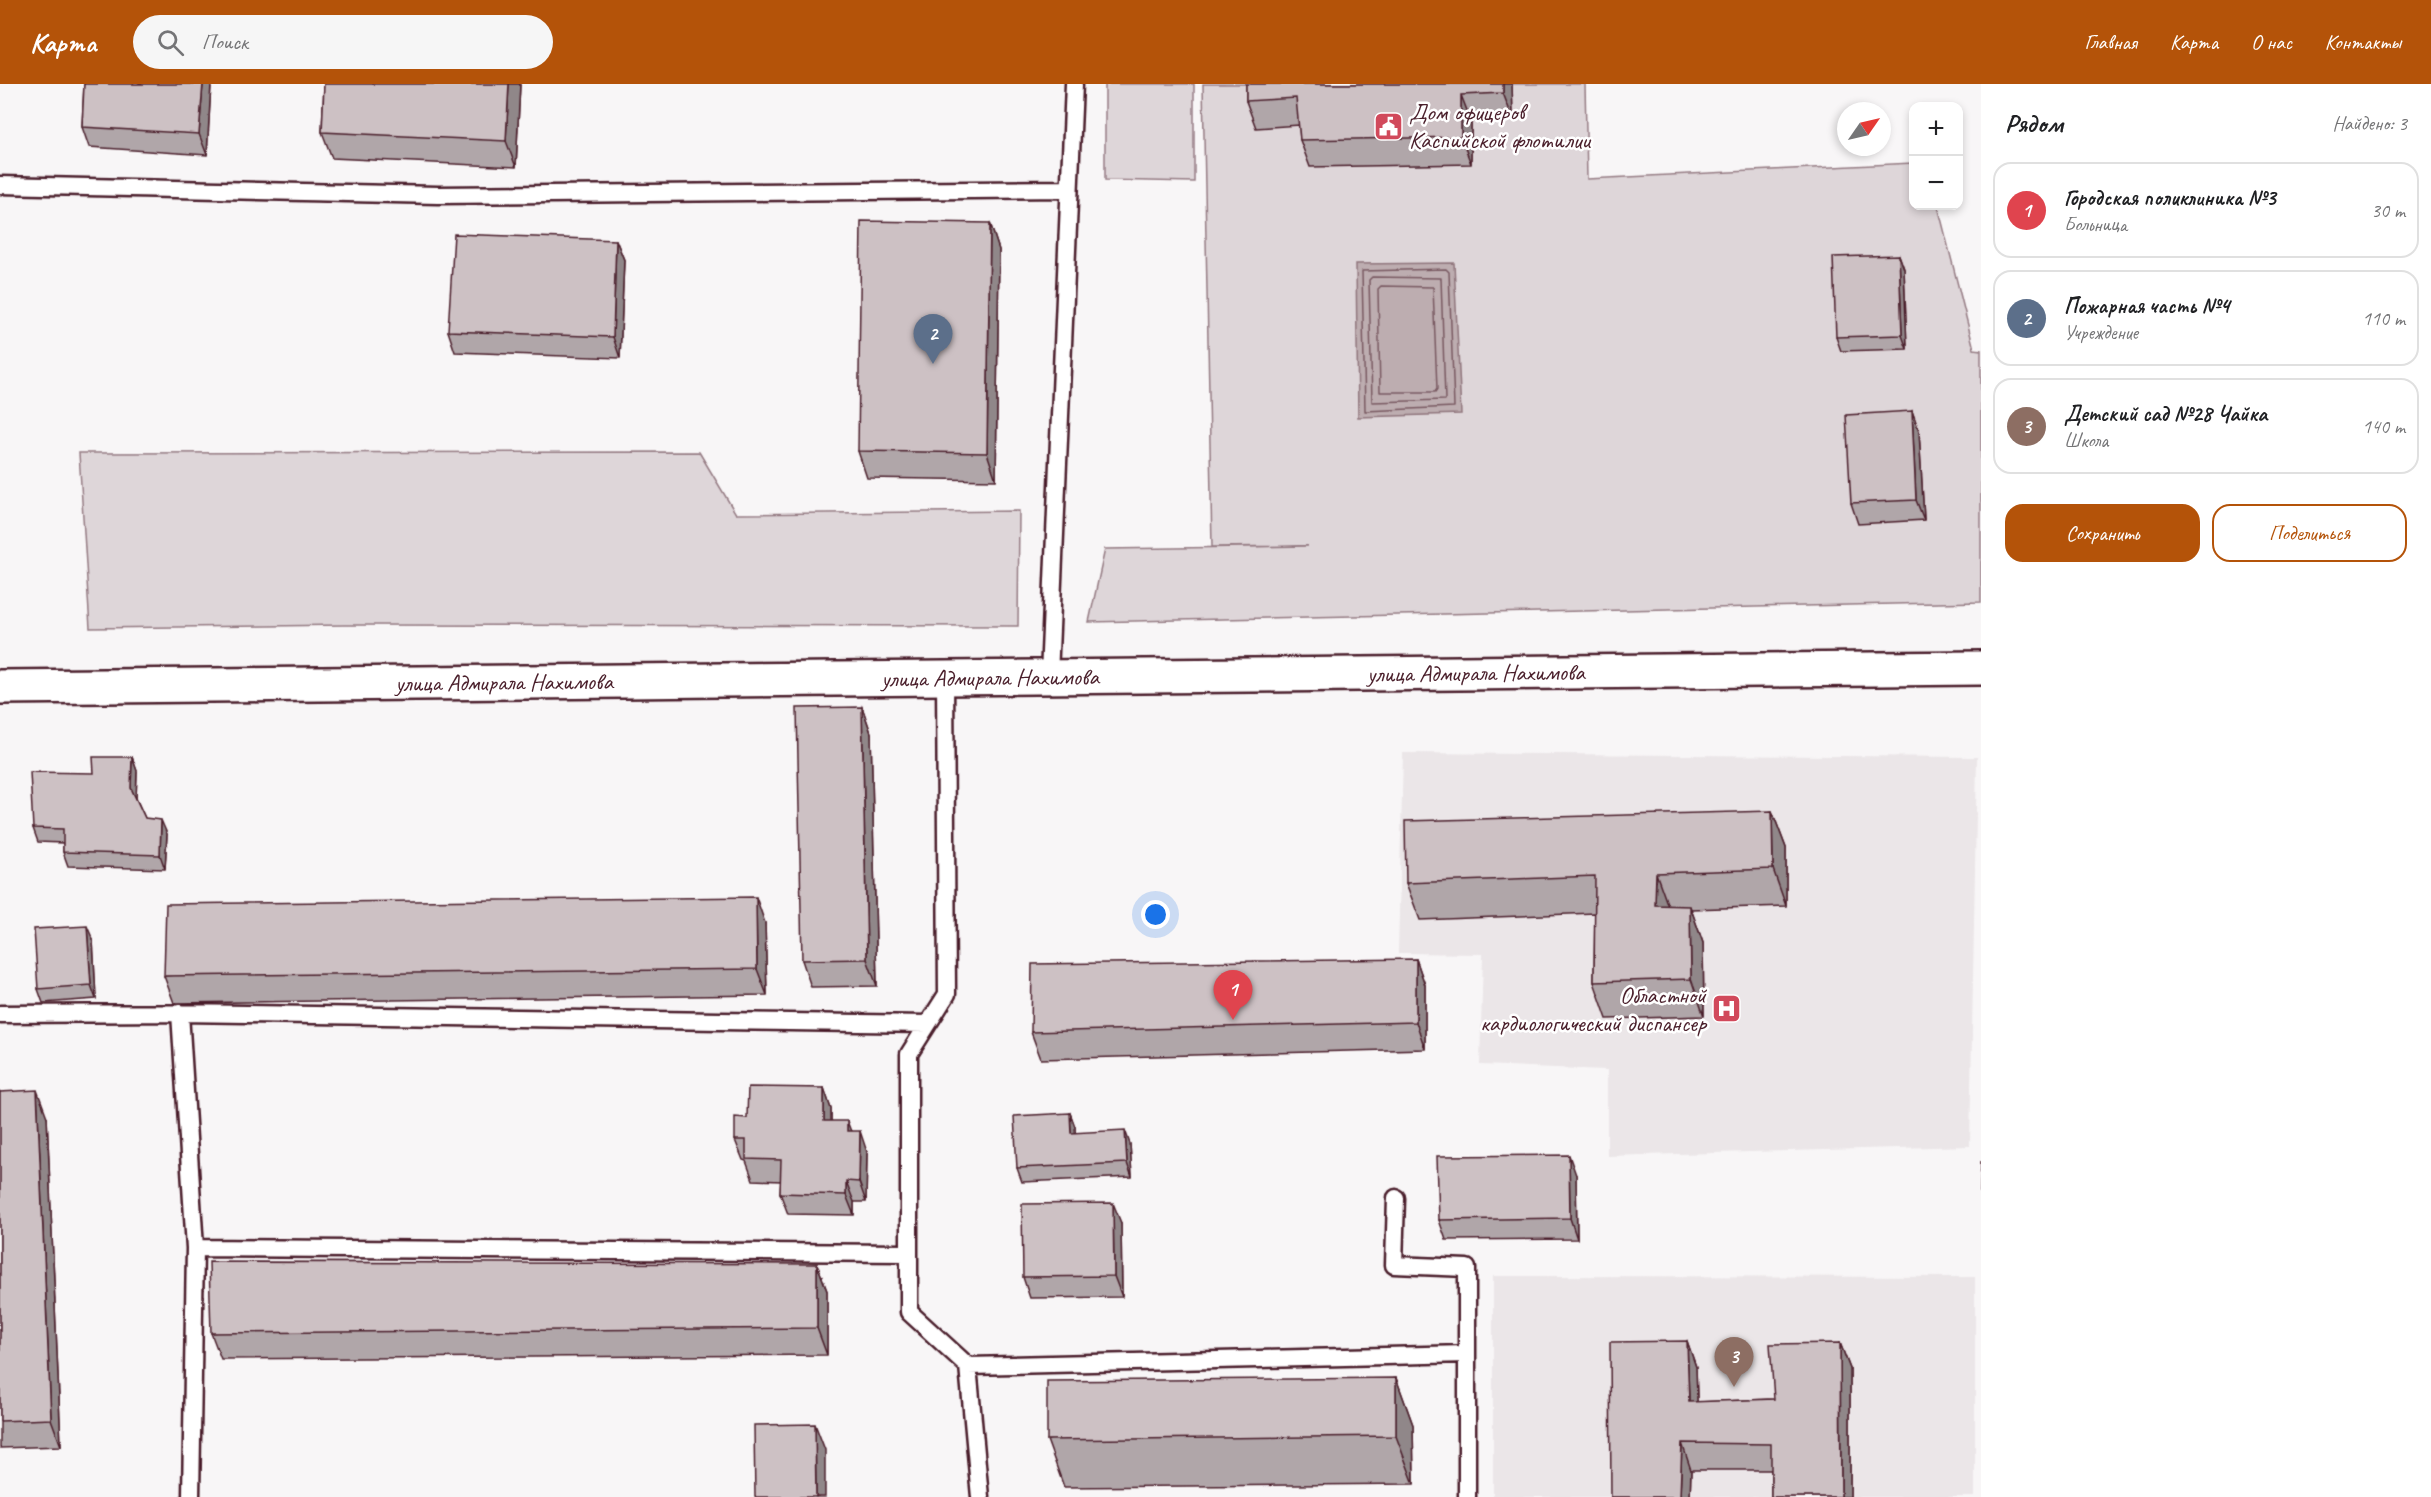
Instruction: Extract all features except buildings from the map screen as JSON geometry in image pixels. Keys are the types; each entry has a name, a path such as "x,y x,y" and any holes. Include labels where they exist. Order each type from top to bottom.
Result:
{"main road":[{"name":"улица Адмирала Нахимова","path":"0,687 1981,668"}],"lane":[{"path":"1049,676 1074,84"},
{"path":"0,185 438,195 1069,189"},
{"path":"945,677 947,994 909,1054 909,1312 968,1366 980,1497"},
{"path":"0,1014 180,1012 928,1024"},
{"path":"180,1012 195,1248 191,1497"},
{"path":"1395,1198 1394,1265 1467,1268 1467,1497"},
{"path":"195,1248 909,1253"},
{"path":"968,1366 1467,1354"}],"shaded area":[{"path":"1105,84 1194,84 1194,182 1105,180"},
{"path":"1203,84 1585,84 1587,179 1909,163 1909,210 1939,210 1974,349 1981,350 1981,602 1089,622 1105,549 1308,546 1212,547"},
{"path":"699,452 736,514 1019,511 1018,626 344,625 90,628 79,453"},
{"name":"Областной кардиологический диспансер","path":"1403,753 1977,757 1970,1146 1607,1156 1607,1070 1480,1065 1483,954 1398,953"},
{"path":"1493,1276 1975,1277 1975,1497 1493,1497"}],"water":[{"path":"1454,263 1461,414 1358,417 1356,264"}],"place":[{"name":"Дом офицеров Каспийской флотилии","path":"1388,126"},
{"name":"Пожарная часть №4","path":"933,364"},
{"name":"Областной кардиологический диспансер","path":"1727,1009"},
{"name":"Городская поликлиника №3","path":"1233,1020"},
{"name":"Детский сад №28 Чайка","path":"1734,1387"}]}
